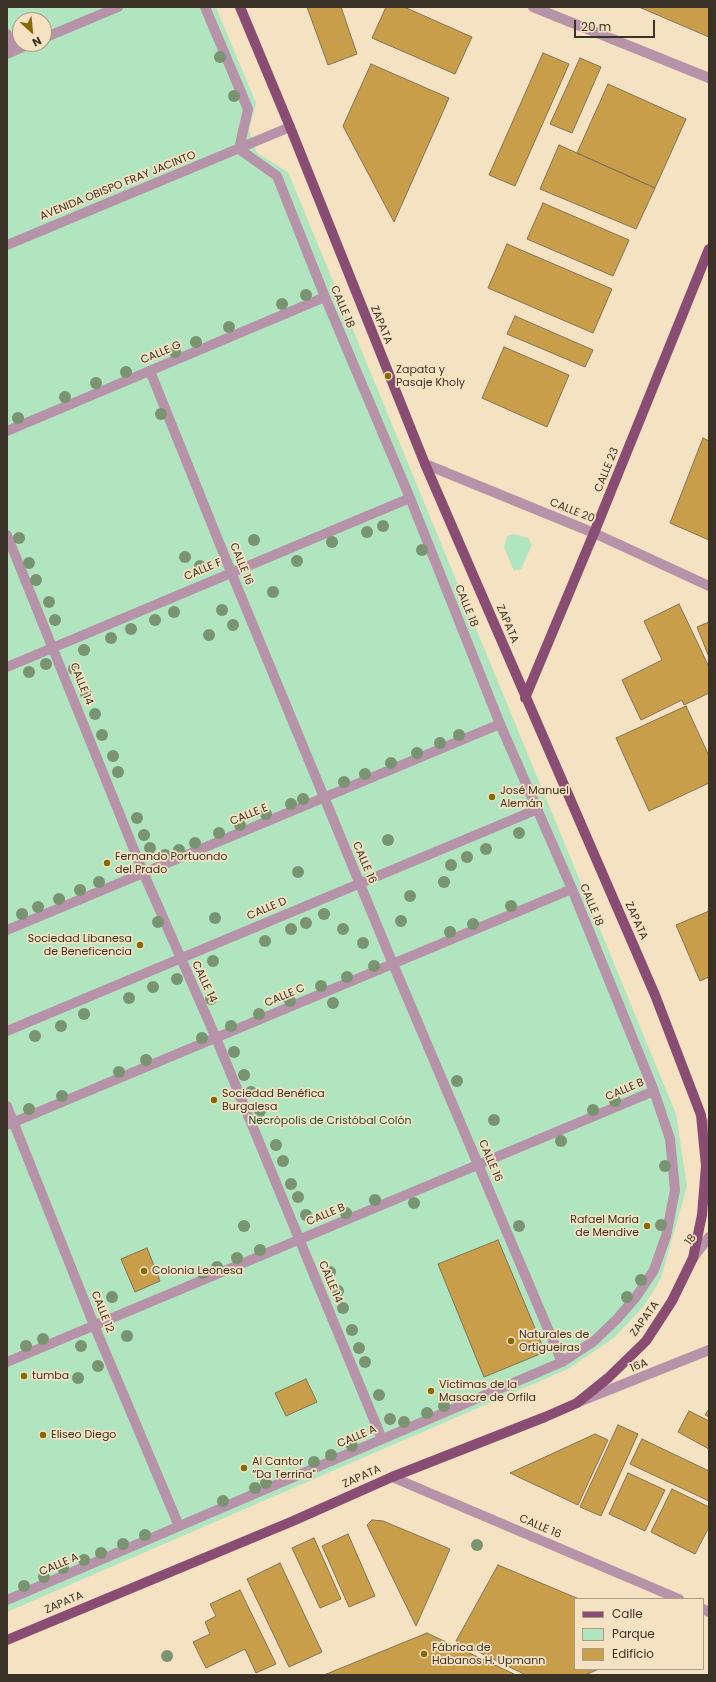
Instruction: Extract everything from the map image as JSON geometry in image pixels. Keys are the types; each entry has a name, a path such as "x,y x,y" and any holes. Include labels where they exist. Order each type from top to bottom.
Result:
{"main road":[{"name":"ZAPATA","path":"7,1640 293,1521 392,1477 577,1403 608,1378 646,1341 684,1280 693,1258 702,1215 706,1166 705,1117 655,995 525,698 425,464 290,127 240,7"},
{"name":"CALLE 23","path":"525,698 594,533 709,249"}],"street":[{"path":"52,35 118,7"},
{"path":"205,7 248,110 239,149"},
{"path":"533,7 709,78"},
{"path":"7,34 10,52"},
{"name":"AVENIDA OBISPO FRAY JACINTO","path":"7,245 290,127"},
{"name":"CALLE 18","path":"239,149 276,176 410,498 500,724 572,889 654,1091 670,1139 675,1190 666,1236"},
{"name":"CALLE G","path":"7,431 325,296"},
{"name":"CALLE 16","path":"150,371 231,572 393,964 562,1362"},
{"name":"CALLE 20","path":"425,464 594,533 709,586"},
{"name":"CALLE F","path":"7,667 410,498"},
{"name":"CALLE 14","path":"7,534 143,872 216,1038 382,1439"},
{"name":"CALLE E","path":"7,930 500,724"},
{"name":"CALLE D","path":"7,1031 359,882 538,809"},
{"name":"CALLE C","path":"11,1124 572,889"},
{"name":"CALLE B","path":"7,1362 654,1091"},
{"name":"CALLE 12","path":"7,1106 11,1124 179,1526"},
{"path":"705,1117 709,1137"},
{"name":"CALLE A","path":"7,1600 562,1362 594,1340 617,1319 636,1297 654,1270 666,1236"},
{"name":"18","path":"693,1258 709,1237"},
{"name":"16A","path":"577,1403 709,1350"},
{"name":"CALLE 16","path":"392,1477 677,1598"}],"green space":[{"name":"Necrópolis de Cristóbal Colón","path":"7,7 216,7 256,103 249,130 257,153 288,172 676,1114 687,1186 661,1278 644,1306 614,1338 568,1369 7,1612"},
{"path":"513,534 528,538 532,545 521,569 514,571 504,547 507,536"}],"building":[{"path":"307,7 341,7 357,54 328,65"},
{"path":"386,7 404,7 472,37 455,74 372,38"},
{"path":"639,7 709,7 709,37"},
{"path":"543,53 569,64 515,186 489,175"},
{"path":"580,58 601,67 572,133 550,124"},
{"path":"371,64 449,98 394,222 343,126"},
{"path":"608,84 686,119 655,188 577,153"},
{"path":"559,145 655,188 636,229 540,189"},
{"path":"543,203 629,240 613,276 527,239"},
{"path":"507,244 612,289 593,333 488,288"},
{"path":"515,316 593,350 585,367 507,334"},
{"path":"504,347 569,375 547,427 482,398"},
{"path":"703,438 709,441 709,540 670,523"},
{"path":"679,604 709,667 709,693 684,705 682,700 641,720 622,680 662,660 644,621"},
{"path":"709,622 709,657 697,627"},
{"path":"686,706 709,756 709,783 649,811 616,738"},
{"path":"709,911 709,977 700,981 676,925"},
{"path":"498,1240 545,1352 484,1377 438,1264"},
{"path":"147,1248 160,1281 135,1292 121,1259"},
{"path":"306,1379 317,1402 286,1416 275,1393"},
{"path":"709,1409 709,1417 705,1415"},
{"path":"689,1411 709,1421 709,1449 678,1432"},
{"path":"618,1425 638,1434 601,1516 580,1507"},
{"path":"595,1434 608,1440 578,1505 510,1473"},
{"path":"642,1439 709,1471 709,1501 630,1464"},
{"path":"628,1473 665,1490 645,1531 609,1514"},
{"path":"672,1489 709,1507 709,1527 695,1554 651,1532"},
{"path":"372,1520 383,1521 450,1549 416,1626 367,1525"},
{"path":"348,1534 375,1596 349,1607 322,1546"},
{"path":"314,1538 341,1599 320,1608 292,1548"},
{"path":"280,1563 322,1652 289,1667 247,1579"},
{"path":"498,1565 577,1598 574,1598 574,1670 597,1670 585,1675 526,1675 456,1641"},
{"path":"240,1590 276,1664 256,1673 245,1649 206,1668 193,1642 210,1634 205,1622 216,1616 210,1604"},
{"name":"Fábrica de Habanos H. Upmann","path":"427,1633 516,1675 324,1675"}],"place":[{"name":"Zapata y Pasaje Kholy","path":"388,376"},
{"name":"José Manuel Alemán","path":"492,797"},
{"name":"Fernando Portuondo del Prado","path":"107,863"},
{"name":"Sociedad Libanesa de Beneficencia","path":"140,945"},
{"name":"Sociedad Benéfica Burgalesa","path":"214,1100"},
{"name":"Rafael María de Mendive","path":"647,1226"},
{"name":"Colonia Leonesa","path":"144,1271"},
{"name":"Naturales de Ortigueiras","path":"511,1341"},
{"name":"tumba","path":"24,1376"},
{"name":"Víctimas de la Masacre de Orfila","path":"431,1391"},
{"name":"Eliseo Diego","path":"43,1435"},
{"name":"Al Cantor “Da Terrina\"","path":"244,1468"},
{"name":"Fábrica de Habanos H. Upmann","path":"424,1654"}]}
